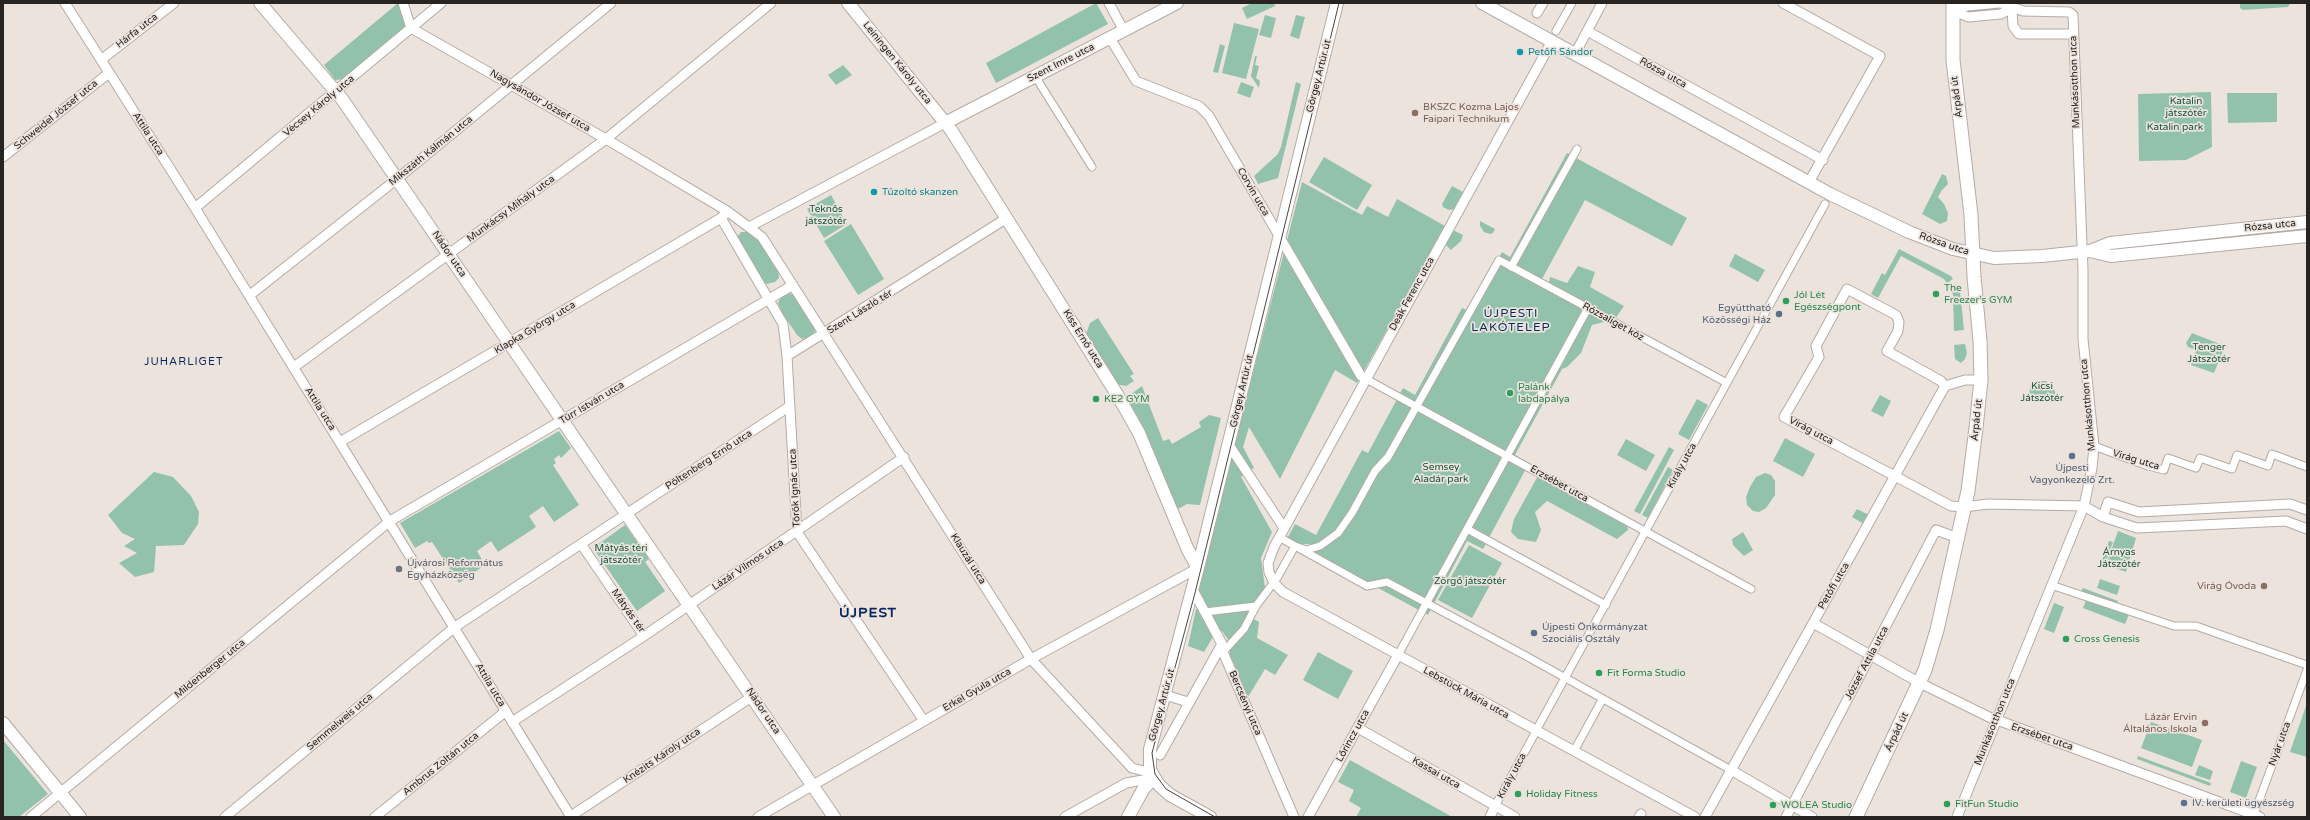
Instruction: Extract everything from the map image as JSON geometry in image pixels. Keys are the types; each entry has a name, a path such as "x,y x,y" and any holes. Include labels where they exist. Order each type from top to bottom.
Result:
{"main road":[{"name":"Árpád út","path":"1856,817 1920,683 1937,630 1970,478 1981,380 1980,341 1971,215 1953,60 1952,6"}],"street":[{"name":"Attila utca","path":"65,3 250,295 571,817"},
{"name":"Hárfa utca","path":"101,60 174,3"},
{"name":"Nádor utca","path":"260,3 336,91 450,254 508,344 627,514"},
{"path":"403,3 411,28"},
{"name":"Vécsey Károly utca","path":"195,208 441,3"},
{"name":"Mikszáth Kálmán utca","path":"250,295 397,179 610,3"},
{"name":"Munkácsy Mihály utca","path":"294,367 606,139 770,3"},
{"name":"Leiningen Károly utca","path":"848,3 945,123"},
{"path":"1109,3 1124,31"},
{"name":"Szent Imre utca","path":"945,123 1176,3"},
{"name":"Görgey Artúr út","path":"1153,775 1150,749 1193,590 1337,3"},
{"name":"Rózsa utca","path":"1482,3 1554,36 1575,54 1809,182 1930,241 1973,254 1994,258 2086,252 2111,256 2307,236"},
{"path":"1537,13 1542,3"},
{"name":"Deák Ferenc utca","path":"1274,584 1269,572 1268,563 1274,547 1572,3"},
{"path":"1575,54 1602,3"},
{"path":"1783,3 1880,56 1823,160 1809,182"},
{"path":"1952,6 2000,3 2012,10"},
{"path":"1952,6 1968,17 2001,14 2012,10"},
{"path":"2012,10 2014,29 2019,34 2073,34"},
{"name":"Munkásotthon utca","path":"1956,817 2084,506 2092,468 2094,446 2083,339 2086,252 2073,15 2069,12 2023,12 2012,10"},
{"name":"Nagysándor József utca","path":"411,28 512,84 668,177"},
{"name":"Rózsa utca","path":"1587,31 1823,160"},
{"name":"Corvin utca","path":"1110,38 1136,81 1202,108 1209,116 1361,376 1366,379"},
{"name":"Schweidel József utca","path":"3,158 109,73"},
{"path":"1035,76 1092,167"},
{"path":"749,227 945,123"},
{"name":"Kiss Ernő utca","path":"945,123 1007,218 1118,396 1139,433 1188,550 1198,568"},
{"path":"1512,267 1577,149"},
{"name":"Szent László tér","path":"668,177 724,215 749,227 762,237 824,334 1007,218"},
{"name":"Király utca","path":"1538,727 1825,204"},
{"name":"Szent László tér","path":"724,215 783,324 787,356"},
{"name":"Klapka György utca","path":"340,442 724,215"},
{"name":"Rózsa utca","path":"2086,252 2110,243 2307,222"},
{"name":"Rózsaliget köz","path":"1417,407 1500,260 1727,383"},
{"name":"Türr István utca","path":"390,521 793,285"},
{"name":"Virág utca","path":"1945,386 1941,381 1887,351 1898,331 1899,322 1896,315 1846,289 1816,346 1819,357 1784,417 1946,505 1964,508 1988,504 2084,506 2103,517 2137,528 2286,521 2307,529"},
{"path":"1398,656 1588,308"},
{"path":"787,356 824,334"},
{"name":"Klauzál utca","path":"824,334 904,457 1031,659 1132,768"},
{"name":"Török Ignác utca","path":"787,356 797,532 924,721"},
{"name":"Erzsébet utca","path":"1366,379 1752,589"},
{"path":"1945,386 1965,380 1981,380"},
{"name":"Petőfi utca","path":"1705,817 1945,386"},
{"name":"Pöltenberg Ernő utca","path":"627,514 790,406"},
{"path":"1295,546 1306,550 1313,549 1327,542 1338,533 1352,513 1375,471 1388,457 1417,407"},
{"path":"1229,445 1284,528"},
{"name":"Virág utca","path":"2094,446 2148,466 2164,470 2168,458 2196,468 2200,458 2232,469 2237,455 2268,466 2272,454 2307,467"},
{"name":"Lázár Vilmos utca","path":"690,605 904,457"},
{"path":"2103,517 2108,502 2139,512 2290,504 2307,510"},
{"path":"455,628 627,514 690,605"},
{"name":"Mildenberger utca","path":"30,817 390,521"},
{"path":"1468,528 1606,605"},
{"name":"József Attila utca","path":"1786,817 1936,530 1958,538"},
{"path":"1279,538 1367,586 1387,582 1731,770 1812,817"},
{"name":"Mátyás tér","path":"581,544 644,636 690,605"},
{"path":"1160,755 1188,702 1222,648 1244,629 1256,606 1274,584 1295,546"},
{"name":"Erkel Gyula utca","path":"758,817 1031,659 1198,568"},
{"name":"Lebstück Mária utca","path":"1274,584 1284,592 1398,656 1695,817"},
{"path":"2051,585 2174,626 2196,626 2307,665"},
{"name":"Bercsényi utca","path":"1193,590 1222,648 1294,817"},
{"name":"Nádor utca","path":"690,605 834,817"},
{"path":"1205,612 1256,606"},
{"name":"Erzsébet utca","path":"1813,623 1920,683 1995,720 2255,816"},
{"name":"Semmelweis utca","path":"225,817 455,628"},
{"path":"512,722 644,636"},
{"name":"Lőrincz utca","path":"1308,817 1398,656"},
{"name":"Nyár utca","path":"2255,816 2307,670"},
{"path":"1165,695 1188,702"},
{"name":"Knézits Károly utca","path":"571,817 752,696"},
{"path":"1574,751 1602,700"},
{"name":"Ambrus Zoltán utca","path":"376,817 506,711"},
{"path":"3,723 80,817"},
{"name":"Kassai utca","path":"1358,728 1515,817"},
{"name":"Király utca","path":"1490,817 1534,735"},
{"path":"1126,783 1131,777 1132,768 1153,775 1159,786 1170,795 1210,817"},
{"path":"1065,817 1126,783 1153,775"},
{"path":"1128,817 1153,775"}],"green space":[{"path":"398,3 401,3 407,26 404,30 345,79 335,80 324,65"},
{"path":"1096,3 1108,24 996,83 986,63"},
{"path":"1252,3 1274,3 1275,6 1247,19 1242,8"},
{"path":"2240,3 2290,4 2288,7 2243,10 2240,8"},
{"path":"1265,15 1276,18 1271,38 1259,35"},
{"path":"1296,15 1305,17 1299,39 1290,36"},
{"path":"1234,23 1259,29 1246,79 1222,73"},
{"path":"1220,44 1225,46 1218,73 1213,72"},
{"path":"1255,56 1257,56 1255,65 1259,66 1256,78 1260,81 1259,88 1251,76"},
{"path":"843,65 852,75 836,85 828,75"},
{"path":"1241,82 1254,87 1250,98 1237,93"},
{"path":"1296,82 1301,84 1278,178 1258,184 1254,176 1278,154 1281,147"},
{"name":"Katalin park","path":"2211,92 2212,147 2186,160 2139,161 2138,94"},
{"path":"2227,93 2277,93 2277,122 2228,123"},
{"name":"Semsey Aladár park","path":"1567,153 1687,218 1672,246 1585,200 1542,279 1549,283 1550,277 1567,283 1578,266 1595,272 1590,287 1624,306 1615,319 1592,325 1581,353 1567,367 1562,369 1515,455 1529,463 1483,549 1467,541 1428,615 1310,551 1313,544 1297,544 1287,539 1295,524 1316,535 1362,450 1368,453 1403,388 1415,395 1462,308 1469,311 1502,252 1510,257"},
{"path":"1324,157 1372,185 1357,210 1309,182"},
{"path":"1942,174 1946,176 1948,184 1938,197 1944,204 1948,213 1947,221 1940,224 1922,214"},
{"path":"1302,182 1362,215 1367,206 1388,217 1397,199 1445,226 1357,383 1335,370 1280,479 1249,427 1243,447 1254,468 1241,477 1272,532 1261,558 1265,588 1250,617 1259,622 1257,638 1288,655 1275,675 1265,669 1248,697 1230,655 1229,641 1222,631 1219,632 1197,591"},
{"path":"1452,186 1463,192 1454,209 1449,210 1443,207 1442,204"},
{"name":"Teknős játszótér","path":"831,195 847,224 824,238 807,209"},
{"path":"1480,221 1495,229 1493,233 1490,234 1484,232 1480,226"},
{"path":"851,224 884,279 858,295 824,241"},
{"path":"2294,228 2294,232 2213,241 2212,237"},
{"path":"1453,230 1463,235 1461,241 1451,250 1445,244"},
{"path":"741,232 749,232 756,236 778,268 779,278 775,282 767,284 762,281 737,237"},
{"path":"2203,238 2203,242 2113,251 2113,247"},
{"path":"1899,249 1951,276 1953,279 1947,283 1944,279 1901,256 1878,298 1871,294 1882,273 1885,275"},
{"path":"1735,254 1765,270 1758,282 1729,266"},
{"path":"1956,284 1960,291 1964,330 1954,331 1953,294 1949,288"},
{"path":"789,293 794,295 816,328 810,337 802,339 797,335 781,311 778,303 781,297"},
{"path":"1098,318 1134,374 1130,376 1134,381 1126,386 1116,384 1086,334 1090,323"},
{"name":"Tenger Játszótér","path":"2192,333 2225,346 2214,373 2191,365 2196,350 2188,347 2186,343"},
{"path":"1965,344 1967,353 1965,359 1961,363 1955,359 1954,345"},
{"name":"Kicsi Játszótér","path":"2038,381 2046,381 2054,388 2056,398 2052,402 2033,402 2029,398 2030,387"},
{"path":"1142,386 1163,441 1169,439 1172,444 1201,427 1199,422 1209,415 1221,418 1200,505 1187,504 1176,510 1129,404 1130,395"},
{"path":"1880,395 1891,401 1883,417 1871,411"},
{"path":"1697,399 1708,405 1689,440 1678,434"},
{"path":"559,431 571,448 561,458 559,455 554,459 556,463 553,465 579,505 554,522 543,506 529,516 536,527 498,552 491,541 477,551 485,565 459,583 432,542 429,543 427,541 415,548 400,523"},
{"path":"1785,438 1815,454 1803,477 1773,461"},
{"path":"1626,439 1655,455 1646,471 1617,455"},
{"path":"1669,447 1674,450 1640,514 1634,511"},
{"path":"1668,467 1673,470 1648,518 1642,515"},
{"path":"154,472 173,477 191,496 199,512 198,524 184,545 156,546 154,572 135,577 119,563 137,553 124,546 135,539 122,533 108,515"},
{"path":"1765,473 1771,475 1775,481 1775,495 1766,508 1759,512 1753,511 1747,505 1746,497 1756,477"},
{"path":"1539,474 1626,521 1628,530 1617,539 1547,501 1535,512 1541,530 1536,542 1518,539 1511,532 1514,519"},
{"path":"1857,509 1869,515 1864,524 1852,517"},
{"name":"Mátyás téri játszótér","path":"625,525 649,559 645,562 665,591 637,611 593,548"},
{"name":"Árnyas Játszótér","path":"2118,531 2136,538 2126,572 2106,565"},
{"path":"1743,532 1753,550 1744,556 1733,545 1732,539"},
{"path":"2109,541 2113,542 2105,564 2101,563"},
{"name":"Zörgő játszótér","path":"1469,545 1502,563 1472,618 1438,600"},
{"path":"2100,579 2120,586 2117,595 2097,588"},
{"path":"2083,588 2118,601 2117,604 2081,592"},
{"path":"2086,600 2129,614 2125,624 2083,608"},
{"path":"2054,603 2064,607 2054,633 2044,629"},
{"path":"1199,608 1213,637 1204,652 1188,646 1196,609"},
{"path":"1318,652 1353,671 1338,699 1303,680"},
{"path":"2307,703 2307,757 2290,752"},
{"path":"2151,722 2202,740 2192,767 2141,748"},
{"path":"3,740 48,794 19,817 3,817"},
{"path":"2138,756 2211,783 2210,786 2137,759"},
{"path":"1350,760 1452,817 1356,817 1361,808 1349,801 1354,790 1338,782"},
{"path":"2241,761 2257,767 2246,798 2230,792"},
{"path":"2199,765 2213,771 2210,780 2195,775"}],"tram line":[{"path":"1215,817 1166,789 1155,774 1152,753 1195,593 1339,3"}],"place":[{"name":"Petőfi Sándor","path":"1520,52"},
{"name":"BKSZC Kozma Lajos Faipari Technikum","path":"1415,113"},
{"name":"Tűzoltó skanzen","path":"874,192"},
{"name":"The Freezer’s GYM","path":"1936,294"},
{"name":"Jól Lét Egészségpont","path":"1786,301"},
{"name":"Együttható Közösségi Ház","path":"1779,314"},
{"name":"Palánk labdapálya","path":"1510,393"},
{"name":"KE2 GYM","path":"1096,399"},
{"name":"Újpesti Vagyonkezelő Zrt.","path":"2072,456"},
{"name":"Újvárosi Református Egyházközség","path":"399,569"},
{"name":"Virág Óvoda","path":"2264,586"},
{"name":"Újpesti Önkormányzat Szociális Osztály","path":"1534,633"},
{"name":"Cross Genesis","path":"2066,639"},
{"name":"Fit Forma Studio","path":"1599,673"},
{"name":"Lázár Ervin Általános Iskola","path":"2205,723"},
{"name":"Holiday Fitness","path":"1518,794"},
{"name":"IV. kerületi ügyészség","path":"2184,803"},
{"name":"FitFun Studio","path":"1947,804"},
{"name":"WOLEA Studio","path":"1773,805"}],"district":[{"name":"ÚJPESTI LAKÓTELEP","path":"1511,321"},
{"name":"JUHARLIGET","path":"184,362"},
{"name":"ÚJPEST","path":"868,613"}],"park label":[{"name":"Katalin játszótér","path":"2186,106"}]}
